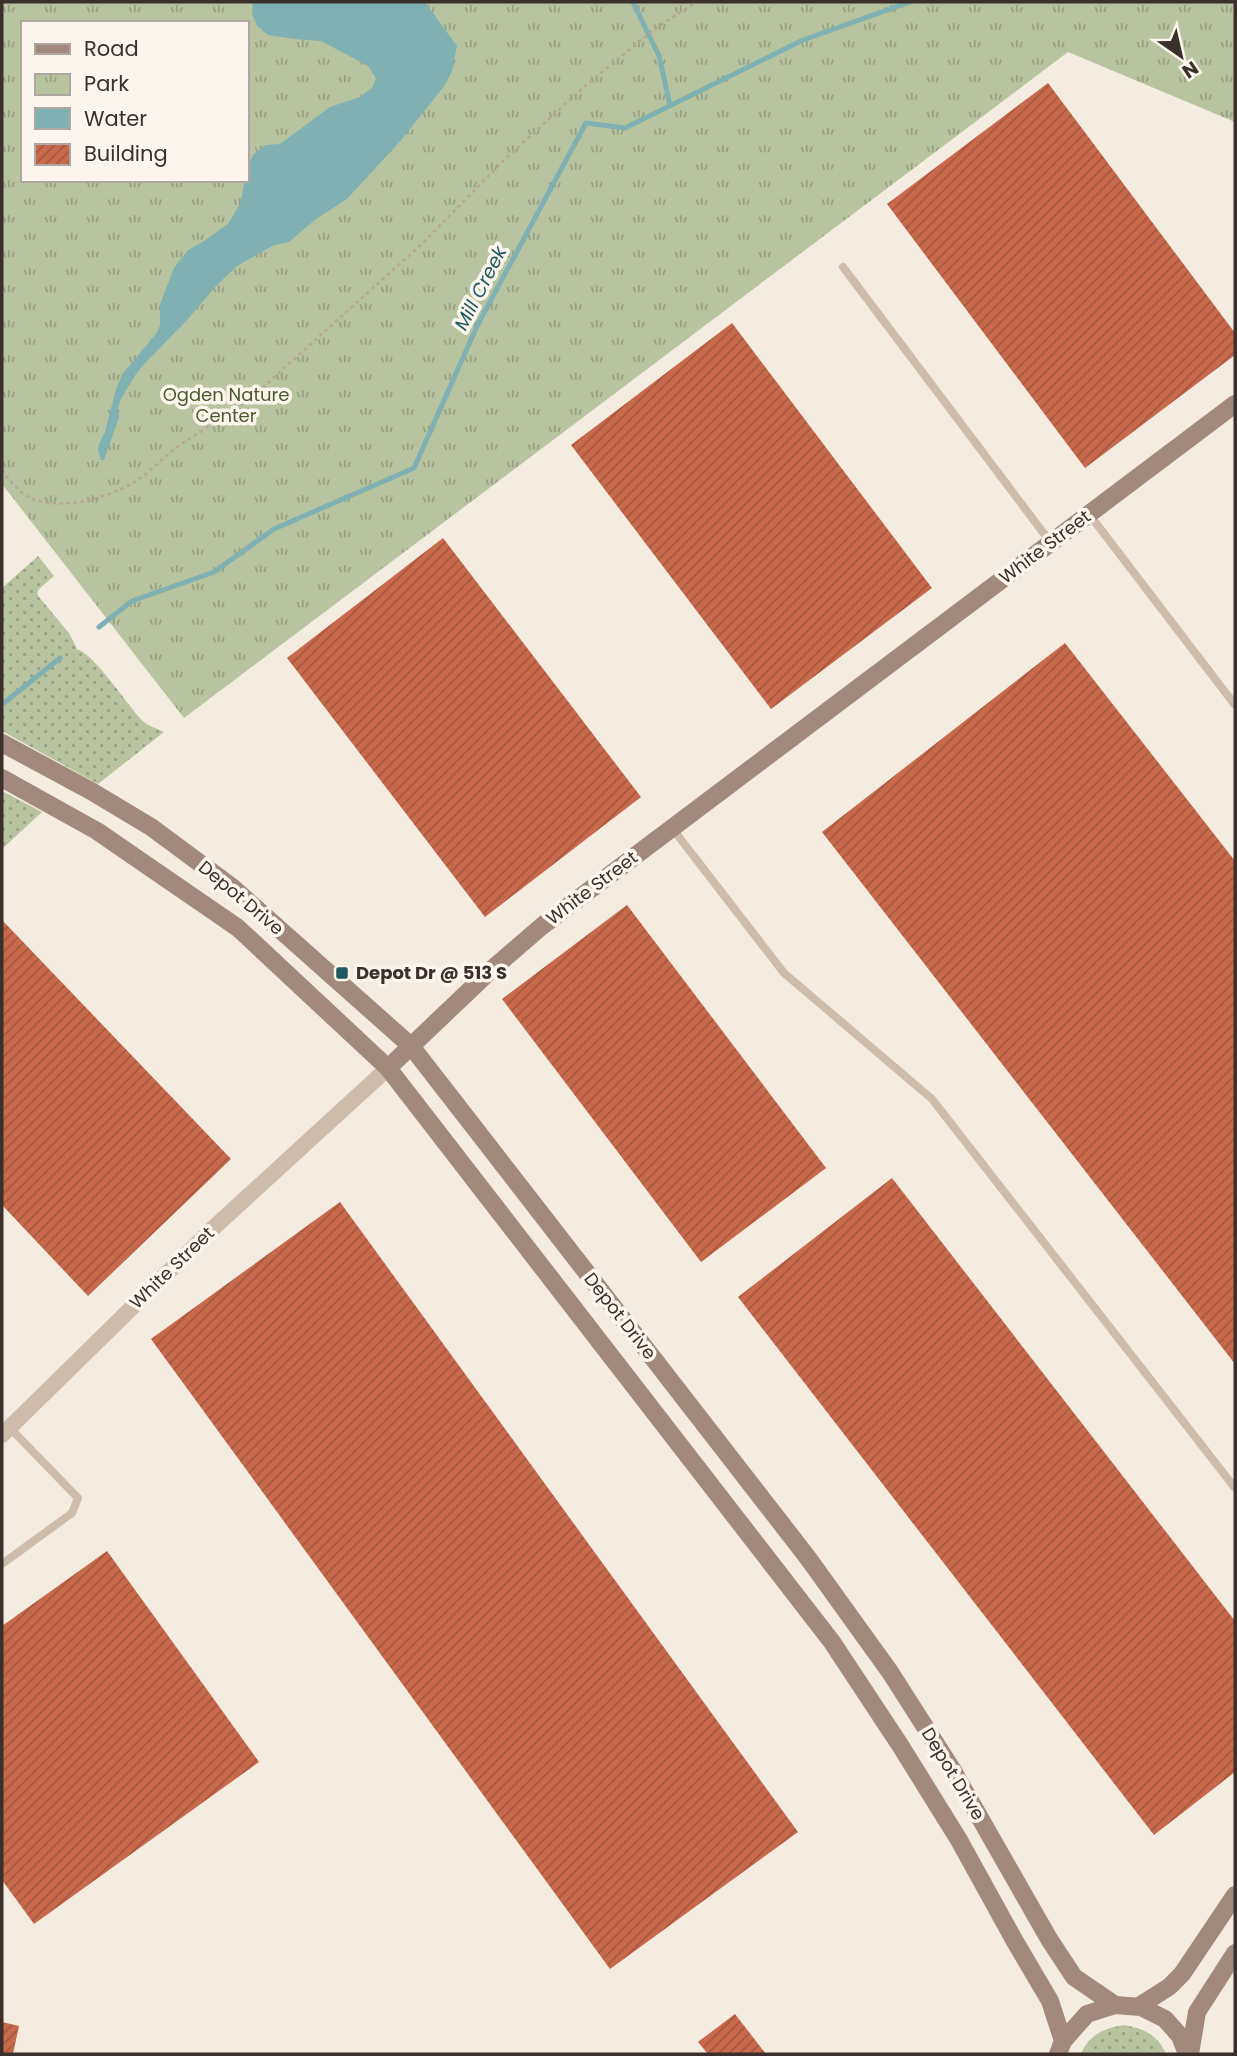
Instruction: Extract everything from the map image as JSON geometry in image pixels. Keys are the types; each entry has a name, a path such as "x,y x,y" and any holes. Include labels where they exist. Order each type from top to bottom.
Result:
{"main road":[{"name":"White Street","path":"388,1068 491,970 542,926 1235,404"},
{"name":"Depot Drive","path":"2,743 92,791 151,827 232,887 411,1046 808,1558 890,1672 952,1769 1049,1939 1074,1977 1115,2005"},
{"name":"Depot Drive","path":"2,778 97,831 238,928 388,1068 832,1642 959,1840 1050,2001 1060,2048"},
{"path":"1139,2007 1169,1987 1182,1974 1235,1895"},
{"path":"1188,2054 1198,2012 1235,1953"},
{"path":"1060,2048 1087,2014 1115,2005 1139,2007 1165,2019 1180,2036 1188,2054"}],"street":[{"name":"White Street","path":"5,1431 199,1242 388,1068"}],"lane":[{"path":"843,267 1051,543"},
{"path":"1089,514 1235,705"},
{"path":"672,828 784,973 932,1099 1235,1488"},
{"path":"2,1564 72,1513 78,1498 5,1431"}],"path":[{"path":"2,470 30,499 50,503 74,502 102,496 133,483 166,455 253,396 423,243 502,162 585,86 655,29 696,2"}],"green space":[{"name":"Ogden Nature Center","path":"2,2 1235,2 1235,122 1068,52 184,718 2,484"},
{"path":"38,556 54,576 39,589 39,597 69,633 77,649 93,660 142,720 164,732 98,784 2,731 2,588"},
{"path":"2,791 42,812 2,849"},
{"path":"1124,2025 1149,2034 1159,2042 1166,2054 1081,2054 1088,2042 1098,2034"}],"water":[{"path":"253,2 425,2 457,46 452,71 445,85 402,139 347,199 316,219 289,242 274,245 237,266 146,362 121,399 119,417 104,460 101,460 99,444 105,432 116,389 123,373 156,334 160,325 160,304 174,268 188,250 228,224 240,204 245,182 248,182 248,166 253,155 265,145 280,144 330,107 360,97 372,88 376,78 368,66 321,41 268,35 257,26 252,13"}],"building":[{"path":"1048,83 1235,333 1235,355 1085,468 887,204"},
{"path":"732,323 932,588 771,709 571,445"},
{"path":"443,538 641,797 485,917 287,658"},
{"path":"1065,643 1235,861 1235,1364 822,832"},
{"path":"627,905 826,1168 701,1262 502,999"},
{"path":"2,920 231,1159 88,1296 2,1205"},
{"path":"892,1178 1235,1621 1235,1772 1154,1835 738,1297"},
{"path":"340,1202 798,1832 610,1969 151,1339"},
{"path":"107,1551 259,1762 34,1924 2,1880 2,1626"},
{"path":"735,2014 766,2054 708,2054 698,2042"},
{"path":"2,2022 19,2026 13,2054 2,2054"}],"waterway":[{"path":"633,2 659,56 670,105"},
{"name":"Mill Creek","path":"99,627 132,601 214,572 274,529 414,468 478,324 586,123 625,128 803,40 910,2"},
{"name":"Mill Creek","path":"4,703 60,658"}],"place":[{"name":"Depot Dr @ 513 S","path":"342,973"}]}
